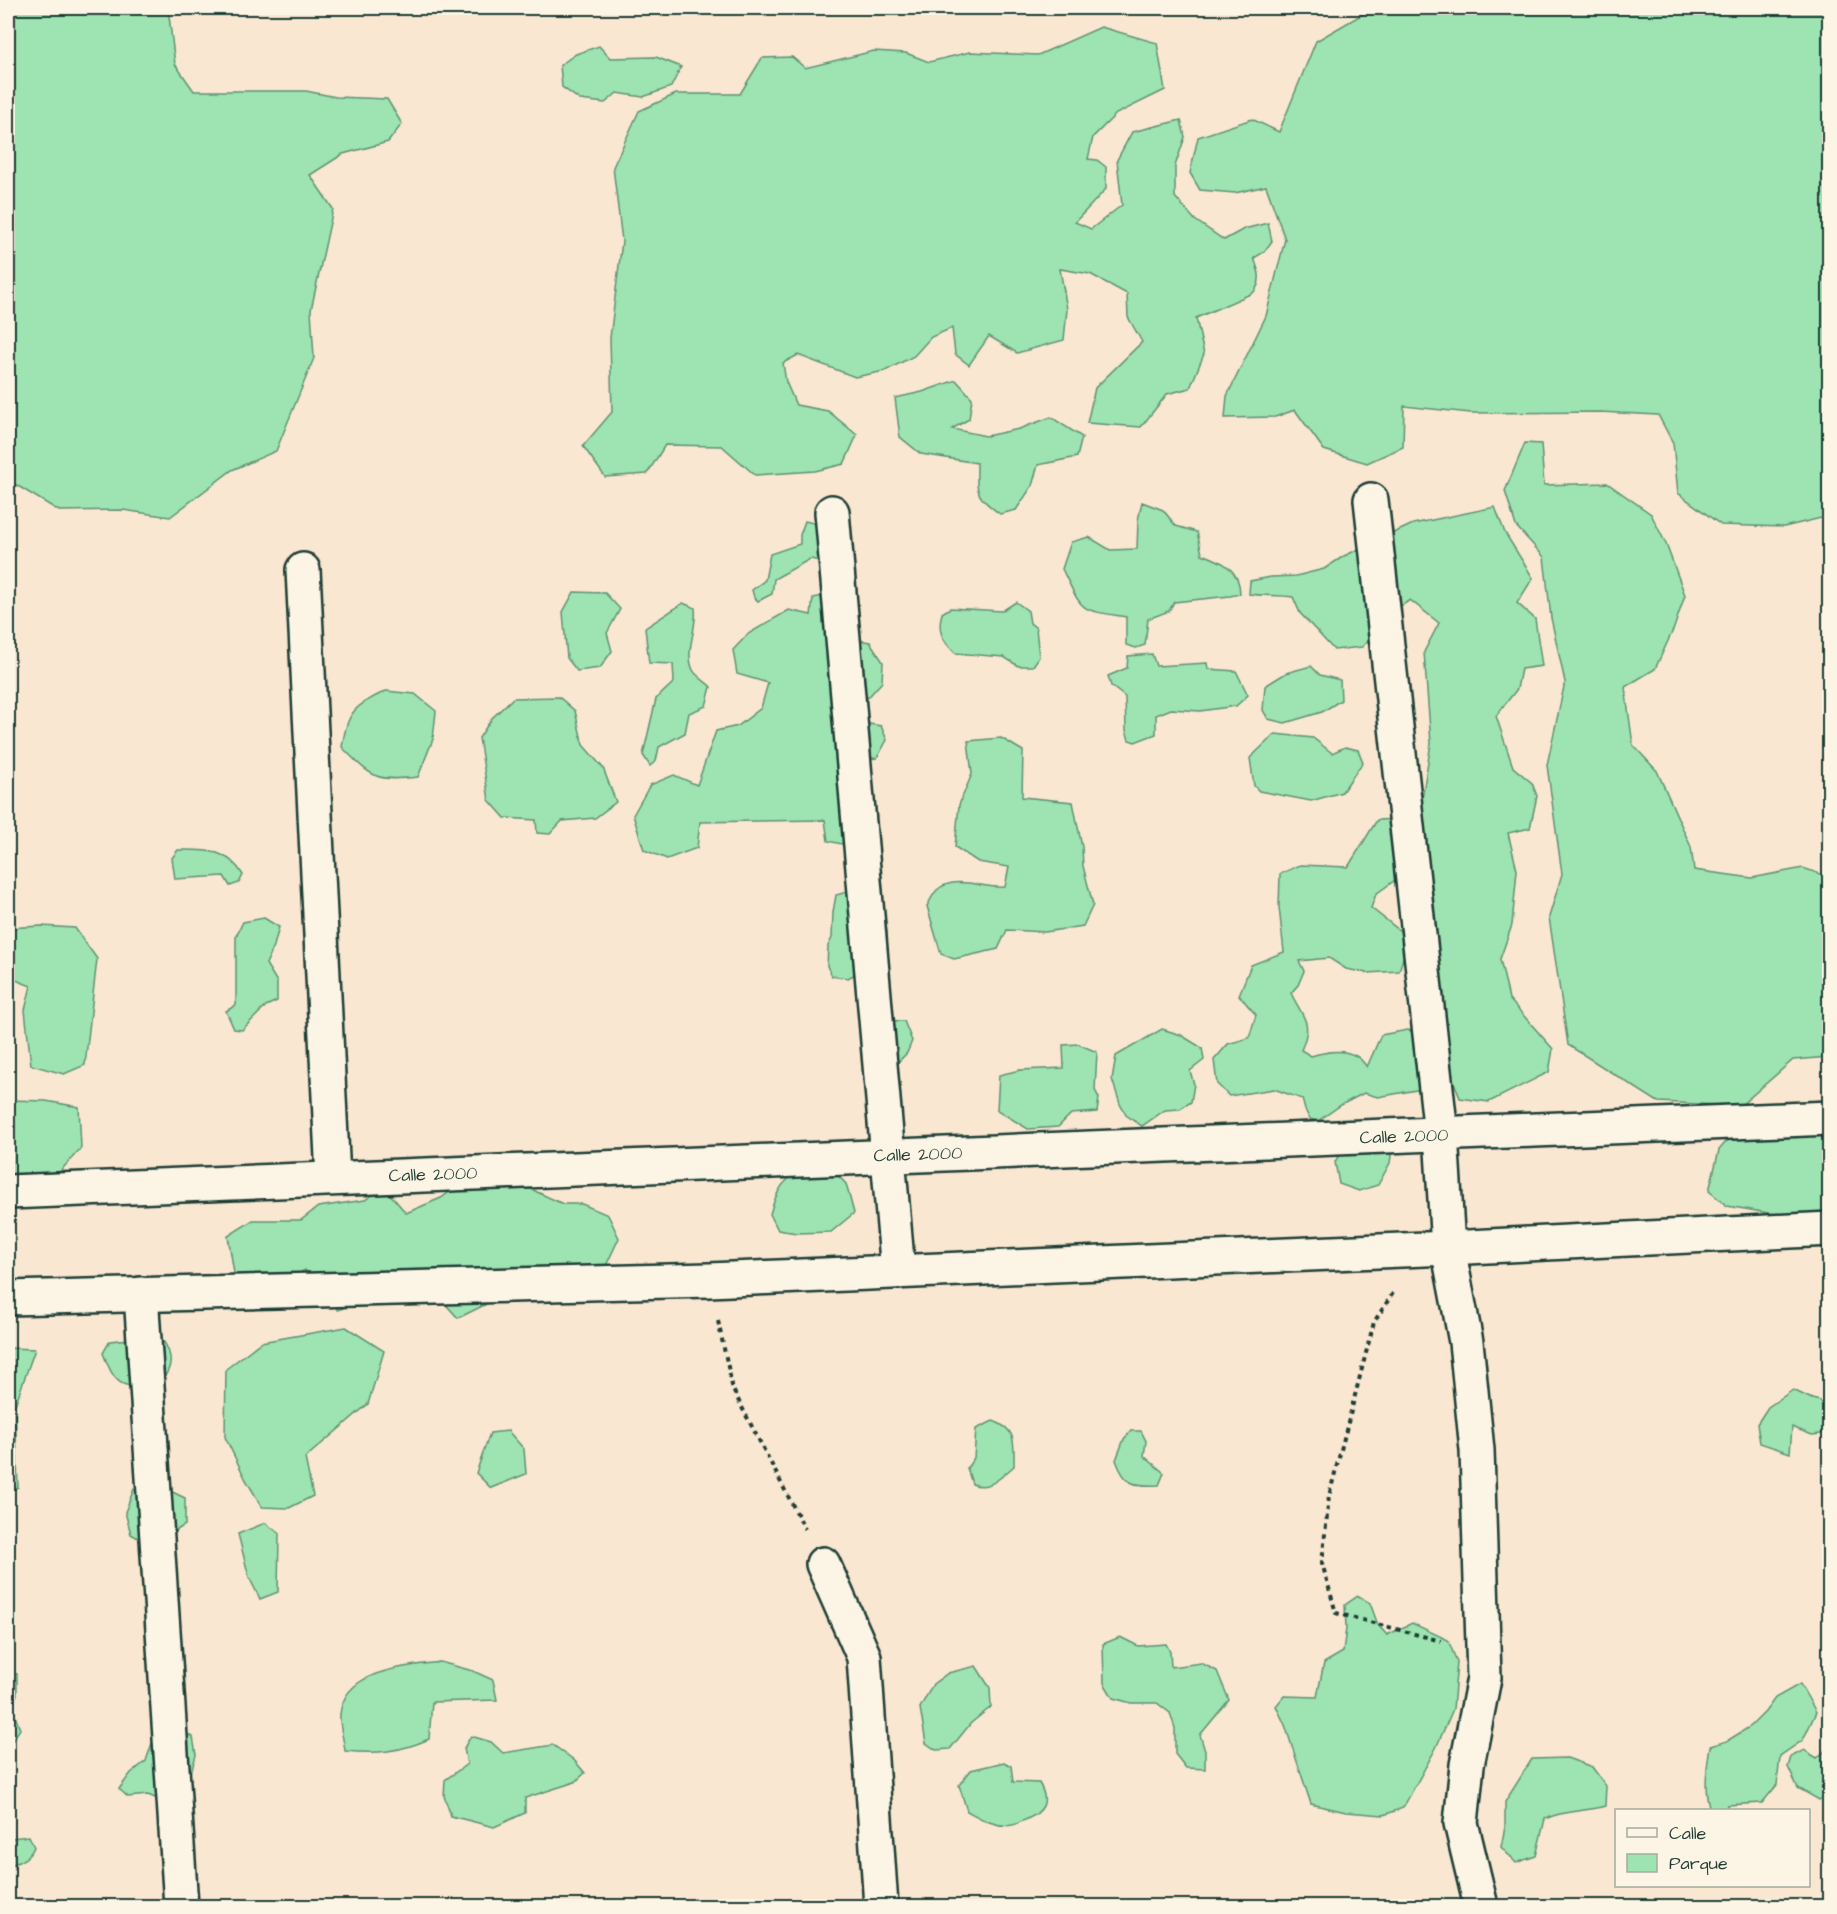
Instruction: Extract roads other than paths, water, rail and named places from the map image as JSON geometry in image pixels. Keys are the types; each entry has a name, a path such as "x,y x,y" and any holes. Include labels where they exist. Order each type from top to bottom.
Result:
{"street":[{"path":"1371,500 1441,1134 1436,1248 1466,1342 1477,1450 1484,1678 1467,1765 1461,1823 1481,1906"},
{"path":"832,512 886,1155 898,1272"},
{"path":"303,570 333,1178"},
{"name":"Calle 2000","path":"8,1192 1830,1118"},
{"path":"8,1298 709,1280 1830,1229"},
{"path":"141,1294 181,1906"},
{"path":"823,1564 864,1657 881,1906"}]}
